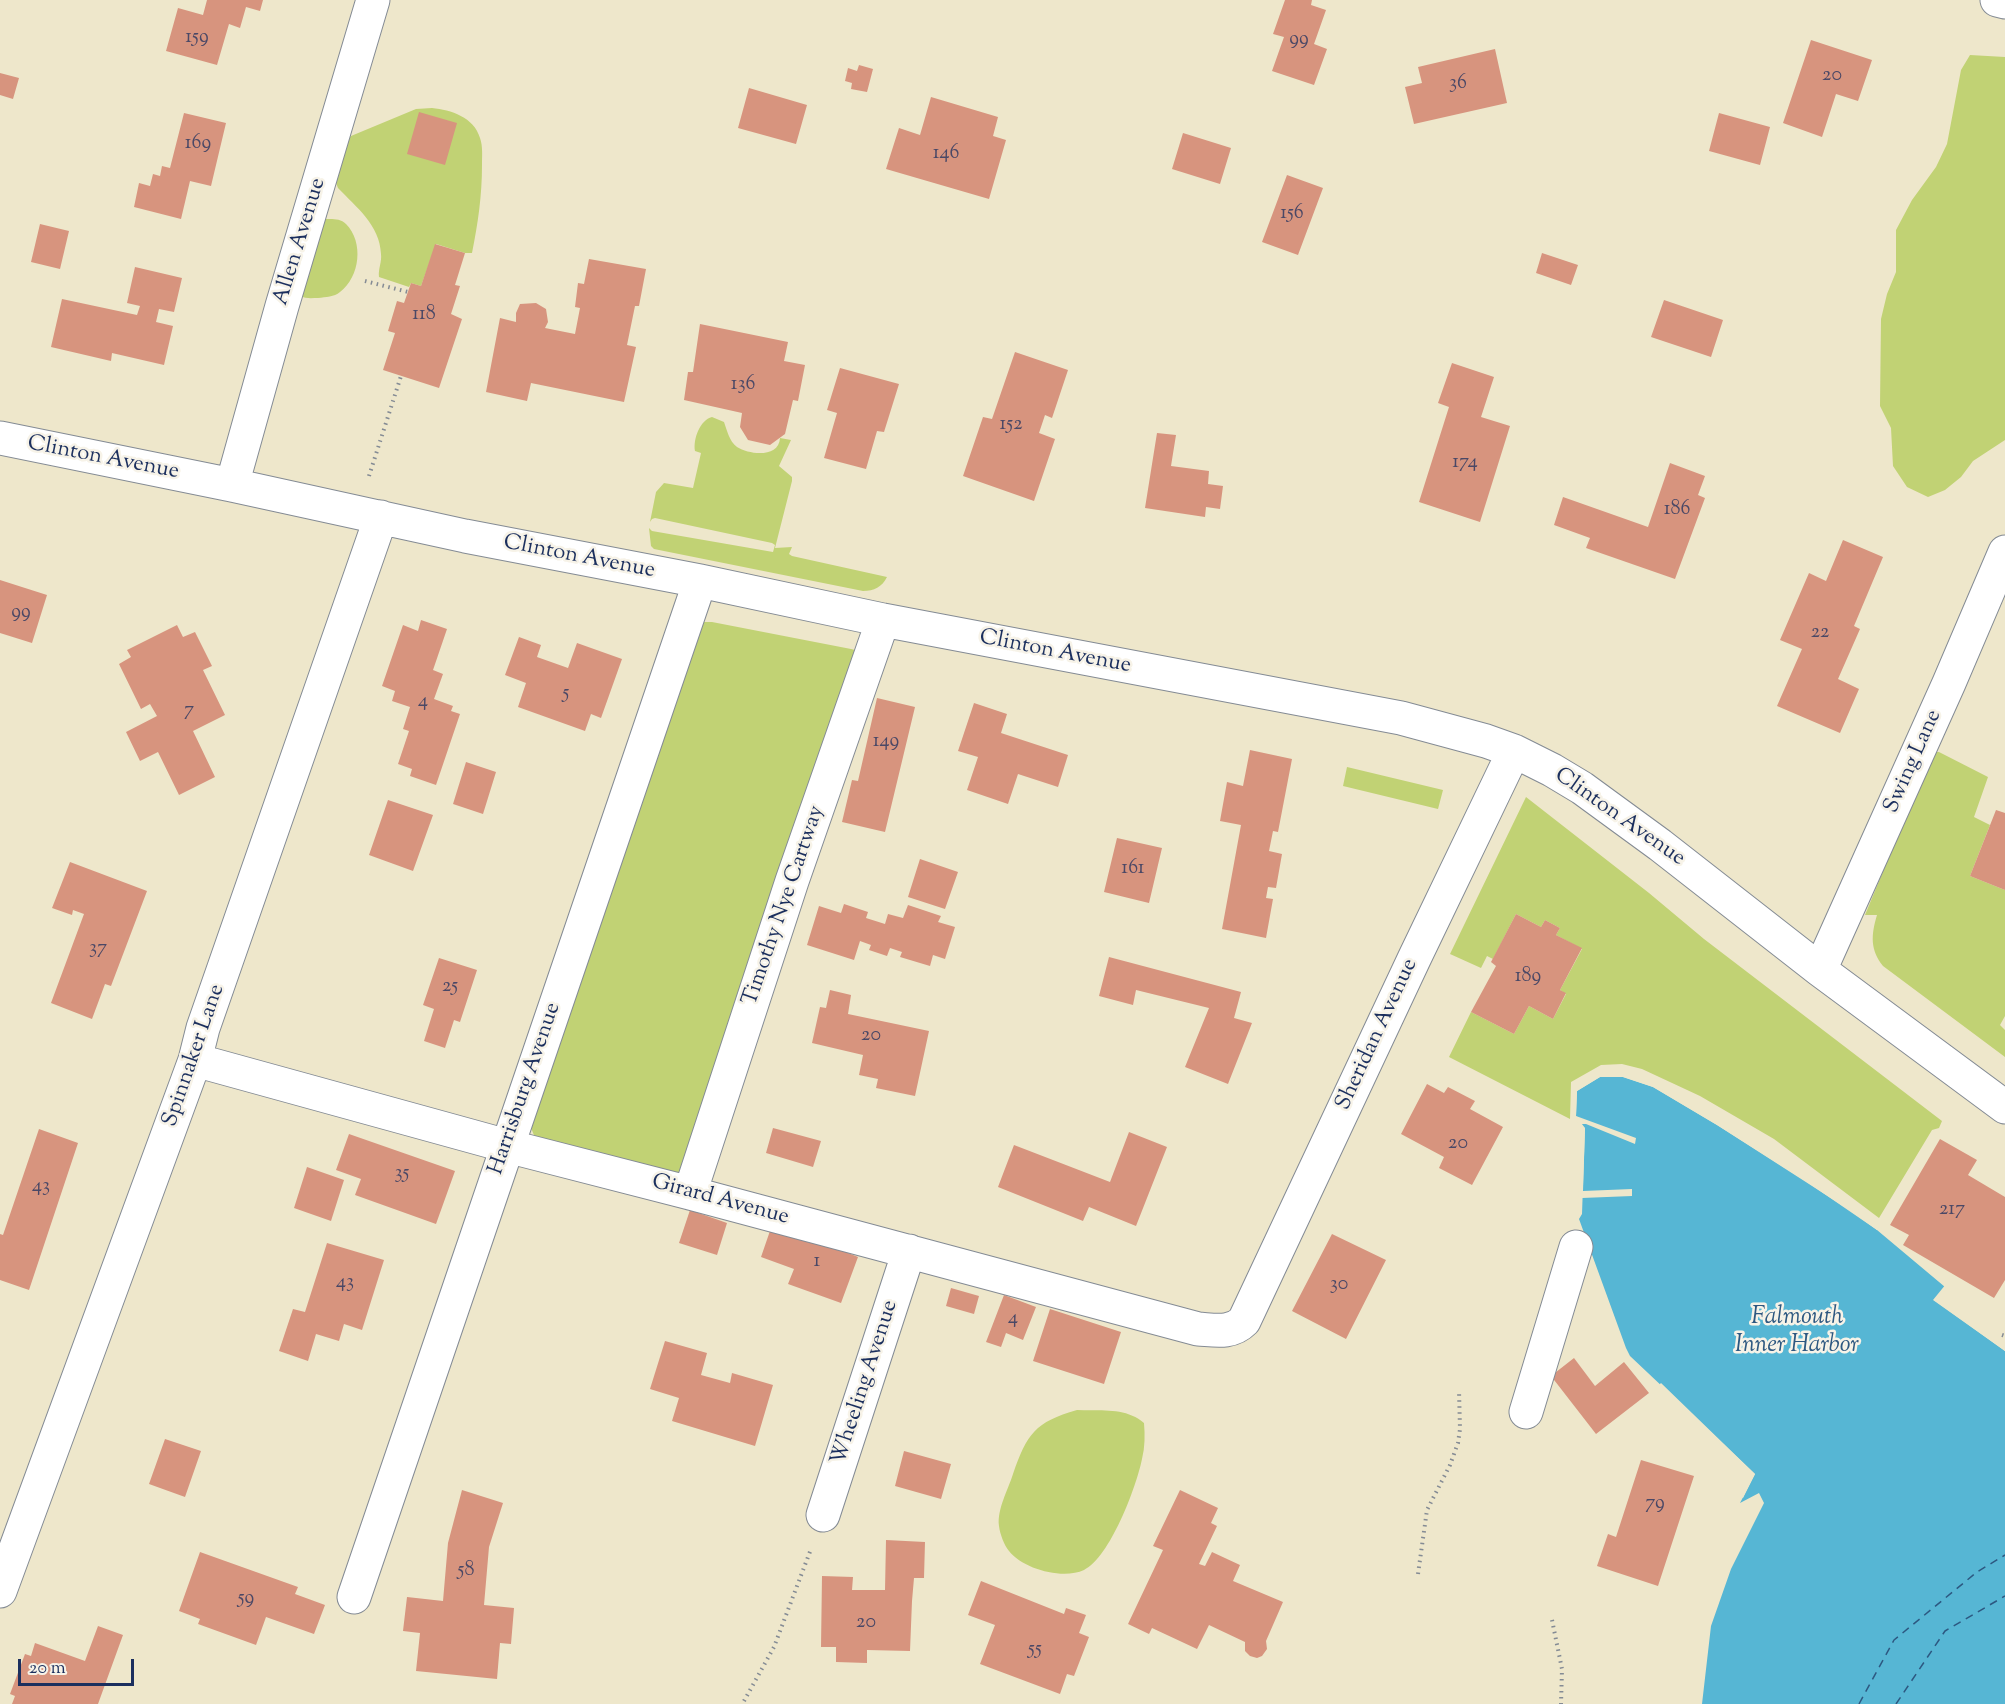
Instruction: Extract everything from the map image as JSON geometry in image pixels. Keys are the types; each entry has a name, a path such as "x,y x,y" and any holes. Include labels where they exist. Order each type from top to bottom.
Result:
{"street":[{"name":"Allen Avenue","path":"232,485 282,306 373,0"},
{"path":"1996,0 2005,2"},
{"name":"Clinton Avenue","path":"0,438 232,485 465,536 700,581 883,620 1401,718 1486,741 1514,751 1582,788 1660,845 1820,970 2005,1107"},
{"name":"Spinnaker Lane","path":"0,1592 195,1060 203,1028 381,517"},
{"name":"Swing Lane","path":"1820,970 1949,683 2005,552"},
{"name":"Harrisburg Avenue","path":"354,1598 700,581"},
{"name":"Timothy Nye Cartway","path":"690,1192 788,892 883,620"},
{"name":"Sheridan Avenue","path":"1244,1321 1416,952 1514,751"},
{"name":"Girard Avenue","path":"195,1060 507,1146 690,1192 1198,1329 1227,1330 1237,1328 1244,1321"},
{"path":"1526,1412 1576,1247"},
{"name":"Wheeling Avenue","path":"823,1515 909,1251"}],"path":[{"path":"365,281 408,292"},
{"path":"369,476 401,376"},
{"path":"1418,1574 1427,1510 1450,1466 1458,1443 1459,1390"},
{"path":"744,1701 774,1647 823,1515"},
{"path":"1552,1620 1562,1669 1561,1704"}],"green space":[{"path":"1970,55 2005,57 2005,440 1973,461 1961,477 1945,490 1928,497 1907,487 1893,466 1891,428 1880,406 1881,319 1887,294 1896,272 1896,230 1912,200 1936,167 1947,144 1961,70"},
{"path":"432,108 461,116 477,131 482,152 479,209 472,253 436,244 421,286 411,283 409,287 379,277 380,244 372,225 336,183 346,142 351,136 416,109"},
{"path":"324,219 341,221 352,231 357,249 355,269 347,286 338,294 304,298 300,296"},
{"path":"712,417 724,422 734,445 749,452 769,452 775,449 780,438 791,440 779,466 792,477 792,481 775,548 792,547 789,554 792,556 887,577 883,583 874,589 863,591 654,549 651,546 649,528 652,531 773,552 775,545 772,543 655,518 650,522 656,492 664,483 693,488 701,453 695,451 696,436 704,422"},
{"path":"704,622 851,649 855,650 856,654 684,1171 678,1174 535,1138 530,1125"},
{"path":"1935,752 1988,777 1974,817 1990,825 1970,876 2005,890 2005,1016 2000,1025 2005,1030 2005,1057 1883,966 1876,954 1873,942 1877,915 1865,915 1931,755"},
{"path":"1347,767 1443,790 1438,809 1343,786"},
{"path":"1526,797 1704,939 1942,1121 1939,1128 1932,1130 1879,1218 1774,1139 1700,1096 1642,1069 1622,1064 1601,1065 1571,1082 1570,1119 1449,1057 1471,1012 1514,1034 1529,1006 1553,1019 1566,994 1560,990 1582,949 1556,935 1560,928 1545,920 1541,927 1516,914 1493,959 1487,956 1481,968 1450,954"},
{"path":"1077,1410 1121,1412 1137,1418 1144,1423 1144,1450 1128,1503 1103,1551 1094,1563 1084,1570 1075,1573 1055,1573 1033,1568 1015,1557 1004,1543 999,1520 1003,1500 1028,1439 1051,1419"}],"water":[{"name":"Falmouth Inner Harbor","path":"1600,1077 1623,1077 1653,1087 1851,1211 1945,1287 1934,1300 2005,1351 2005,1704 1702,1704 1711,1626 1731,1569 1764,1503 1759,1493 1740,1503 1755,1474 1630,1356 1626,1348 1579,1219 1582,1214 1585,1128 1576,1116 1577,1091"}],"pier":[{"path":"1599,1074 1623,1074 1654,1085 1806,1178 1879,1228 1877,1230 1804,1180 1653,1087 1623,1077 1600,1077 1577,1091 1576,1116 1636,1138 1635,1144 1586,1124 1578,1124 1573,1116 1574,1089"},
{"path":"1581,1127 1585,1128 1583,1191 1632,1189 1632,1196 1582,1198 1582,1214 1578,1214"},
{"path":"1946,1284 1948,1288 1938,1300 2005,1348 2005,1351 1933,1300"},
{"path":"1661,1383 1755,1474 1743,1498 1740,1496 1751,1474 1659,1385"}],"building":[{"path":"207,0 263,0 260,11 246,7 240,28 229,24 217,65 166,51 178,8 203,15"},
{"path":"1285,0 1312,0 1311,5 1326,10 1314,44 1327,49 1314,85 1272,71 1284,37 1273,34"},
{"path":"1811,40 1872,60 1858,101 1836,94 1822,137 1783,123"},
{"path":"1495,49 1507,103 1414,124 1405,87 1422,83 1418,67"},
{"path":"859,65 873,69 867,92 851,89 852,83 845,81 848,68 857,71"},
{"path":"0,73 19,78 13,99 0,95"},
{"path":"749,88 807,105 796,144 738,128"},
{"path":"931,97 998,117 993,136 1006,140 989,199 886,169 899,128 920,135"},
{"path":"419,112 457,123 445,165 407,154"},
{"path":"184,113 226,123 211,186 190,181 181,219 134,207 139,183 150,186 153,174 160,176 162,166 170,168"},
{"path":"1719,113 1770,127 1760,165 1709,151"},
{"path":"1183,133 1231,148 1220,184 1172,169"},
{"path":"1287,175 1323,188 1298,255 1262,242"},
{"path":"40,224 69,231 60,269 31,262"},
{"path":"435,244 465,253 455,285 460,286 451,314 462,319 439,388 383,370 395,333 388,331 397,301 404,303 411,283 421,286"},
{"path":"1542,253 1578,265 1571,285 1536,273"},
{"path":"589,259 646,269 639,306 635,306 627,345 636,347 624,402 531,383 527,401 486,392 500,318 516,322 516,313 520,304 536,303 546,309 548,322 545,328 575,334 580,308 575,307 578,283 584,284"},
{"path":"135,267 182,278 174,312 159,309 156,322 173,326 164,365 112,353 111,361 51,347 62,299 137,315 140,306 127,303"},
{"path":"1664,300 1723,320 1711,357 1651,337"},
{"path":"700,324 788,342 784,361 805,365 798,401 793,400 785,434 770,445 748,440 740,427 742,413 684,400 688,372 693,372"},
{"path":"1015,352 1068,370 1052,418 1045,415 1039,433 1055,439 1034,501 963,476 983,417 992,419"},
{"path":"1452,363 1494,377 1481,417 1510,426 1480,522 1419,502 1449,407 1438,403"},
{"path":"840,368 899,384 884,432 877,431 866,469 824,458 837,413 827,410"},
{"path":"1157,433 1176,435 1171,466 1209,471 1208,484 1223,486 1220,509 1206,507 1205,517 1145,508"},
{"path":"1670,463 1705,476 1698,495 1705,498 1675,579 1586,548 1590,538 1554,525 1563,497 1648,527"},
{"path":"1843,540 1883,557 1854,626 1860,629 1838,679 1859,689 1840,733 1777,706 1802,649 1780,640 1809,573 1826,581"},
{"path":"0,580 47,595 32,643 0,633"},
{"path":"421,620 447,629 433,670 443,674 434,699 453,706 451,711 460,714 436,785 410,776 412,769 398,764 409,731 403,729 410,707 392,701 395,691 382,686 403,625 418,631"},
{"path":"177,625 183,637 195,632 212,666 203,670 225,715 193,731 215,777 179,795 158,752 140,761 126,732 157,716 150,704 141,709 119,664 131,657 127,650"},
{"path":"519,637 541,645 537,657 568,668 577,643 622,659 601,718 591,714 585,731 518,707 526,683 505,675"},
{"path":"877,698 915,707 885,832 842,822 852,780 858,781"},
{"path":"974,703 1007,714 1001,733 1068,755 1058,787 1018,774 1008,804 967,790 978,757 958,751"},
{"path":"1250,750 1292,759 1278,832 1273,831 1269,851 1282,854 1276,888 1268,887 1266,898 1273,899 1266,938 1222,929 1241,825 1220,821 1227,782 1243,786"},
{"path":"466,762 496,772 483,814 453,804"},
{"path":"388,800 433,815 413,871 369,855"},
{"path":"1996,810 2005,813 2005,890 1970,876"},
{"path":"1117,838 1162,848 1149,903 1104,892"},
{"path":"920,859 958,872 945,909 908,897"},
{"path":"70,862 147,891 111,986 105,984 92,1019 51,1003 84,914 73,910 72,915 52,908"},
{"path":"844,904 868,912 866,918 885,924 888,914 903,918 908,905 941,916 938,922 955,927 945,959 933,955 930,966 900,957 902,952 890,948 887,956 869,950 871,945 860,941 854,960 807,945 819,906 841,913"},
{"path":"1516,914 1541,927 1545,920 1560,928 1556,935 1582,948 1560,990 1566,993 1553,1019 1529,1006 1514,1034 1471,1012 1496,966 1491,962"},
{"path":"1109,957 1241,992 1234,1018 1252,1023 1228,1084 1185,1067 1209,1008 1136,990 1133,1005 1099,996"},
{"path":"439,958 477,970 460,1022 454,1020 445,1048 424,1041 434,1009 423,1005"},
{"path":"830,990 851,995 848,1014 929,1031 915,1096 876,1088 878,1079 859,1075 863,1055 812,1043 820,1007 826,1008"},
{"path":"1427,1084 1444,1093 1448,1087 1475,1101 1470,1109 1503,1127 1472,1185 1439,1168 1444,1157 1401,1134"},
{"path":"773,1128 821,1141 813,1167 766,1153"},
{"path":"39,1129 78,1143 29,1290 0,1280 0,1234 3,1235"},
{"path":"1129,1132 1167,1147 1136,1226 1089,1207 1083,1221 998,1187 1014,1145 1110,1182"},
{"path":"349,1134 455,1171 436,1224 355,1195 361,1179 336,1170"},
{"path":"1940,1139 1977,1160 1968,1175 2005,1197 2005,1280 1994,1298 1903,1245 1909,1235 1890,1225"},
{"path":"307,1167 344,1180 331,1221 294,1208"},
{"path":"690,1210 727,1223 717,1255 679,1243"},
{"path":"771,1228 810,1243 813,1234 831,1246 858,1257 841,1303 788,1284 794,1269 761,1257"},
{"path":"1332,1234 1386,1260 1346,1339 1292,1311"},
{"path":"327,1243 384,1260 362,1330 344,1324 339,1341 316,1334 308,1361 279,1351 293,1309 305,1312"},
{"path":"951,1288 979,1296 974,1314 946,1306"},
{"path":"1004,1295 1036,1307 1023,1340 1006,1333 1001,1347 986,1342"},
{"path":"1050,1309 1121,1332 1104,1384 1033,1361"},
{"path":"665,1341 707,1353 701,1375 730,1383 732,1373 773,1385 755,1446 672,1421 679,1398 650,1389"},
{"path":"1574,1358 1595,1386 1624,1362 1649,1393 1596,1434 1551,1376"},
{"path":"165,1439 201,1451 185,1497 149,1484"},
{"path":"904,1451 951,1464 941,1499 895,1486"},
{"path":"1641,1460 1694,1476 1658,1586 1597,1566 1608,1534 1616,1537"},
{"path":"462,1490 503,1503 489,1547 484,1605 514,1608 511,1644 500,1643 497,1679 416,1671 420,1633 403,1631 407,1597 443,1601 448,1543"},
{"path":"1180,1490 1218,1508 1211,1523 1217,1526 1199,1564 1205,1566 1212,1552 1240,1565 1233,1581 1283,1602 1266,1641 1267,1649 1262,1656 1257,1658 1250,1656 1245,1651 1245,1642 1209,1625 1197,1649 1152,1628 1149,1634 1128,1624 1163,1550 1153,1546"},
{"path":"886,1540 925,1542 924,1578 914,1578 910,1651 867,1650 867,1663 836,1662 836,1647 821,1647 822,1576 853,1577 852,1590 885,1590"},
{"path":"200,1552 298,1587 295,1594 325,1605 314,1634 266,1617 256,1645 198,1624 200,1619 179,1611"},
{"path":"981,1581 1064,1614 1066,1608 1086,1615 1079,1633 1089,1637 1074,1676 1067,1674 1060,1694 980,1664 995,1625 968,1615"},
{"path":"98,1626 123,1635 98,1704 12,1704 15,1696 10,1694 25,1654 31,1656 35,1643 85,1661"}],"ferry route":[{"path":"1859,1704 1894,1640 1977,1572 2005,1555"},
{"path":"1896,1704 1945,1631 2005,1596"}]}
